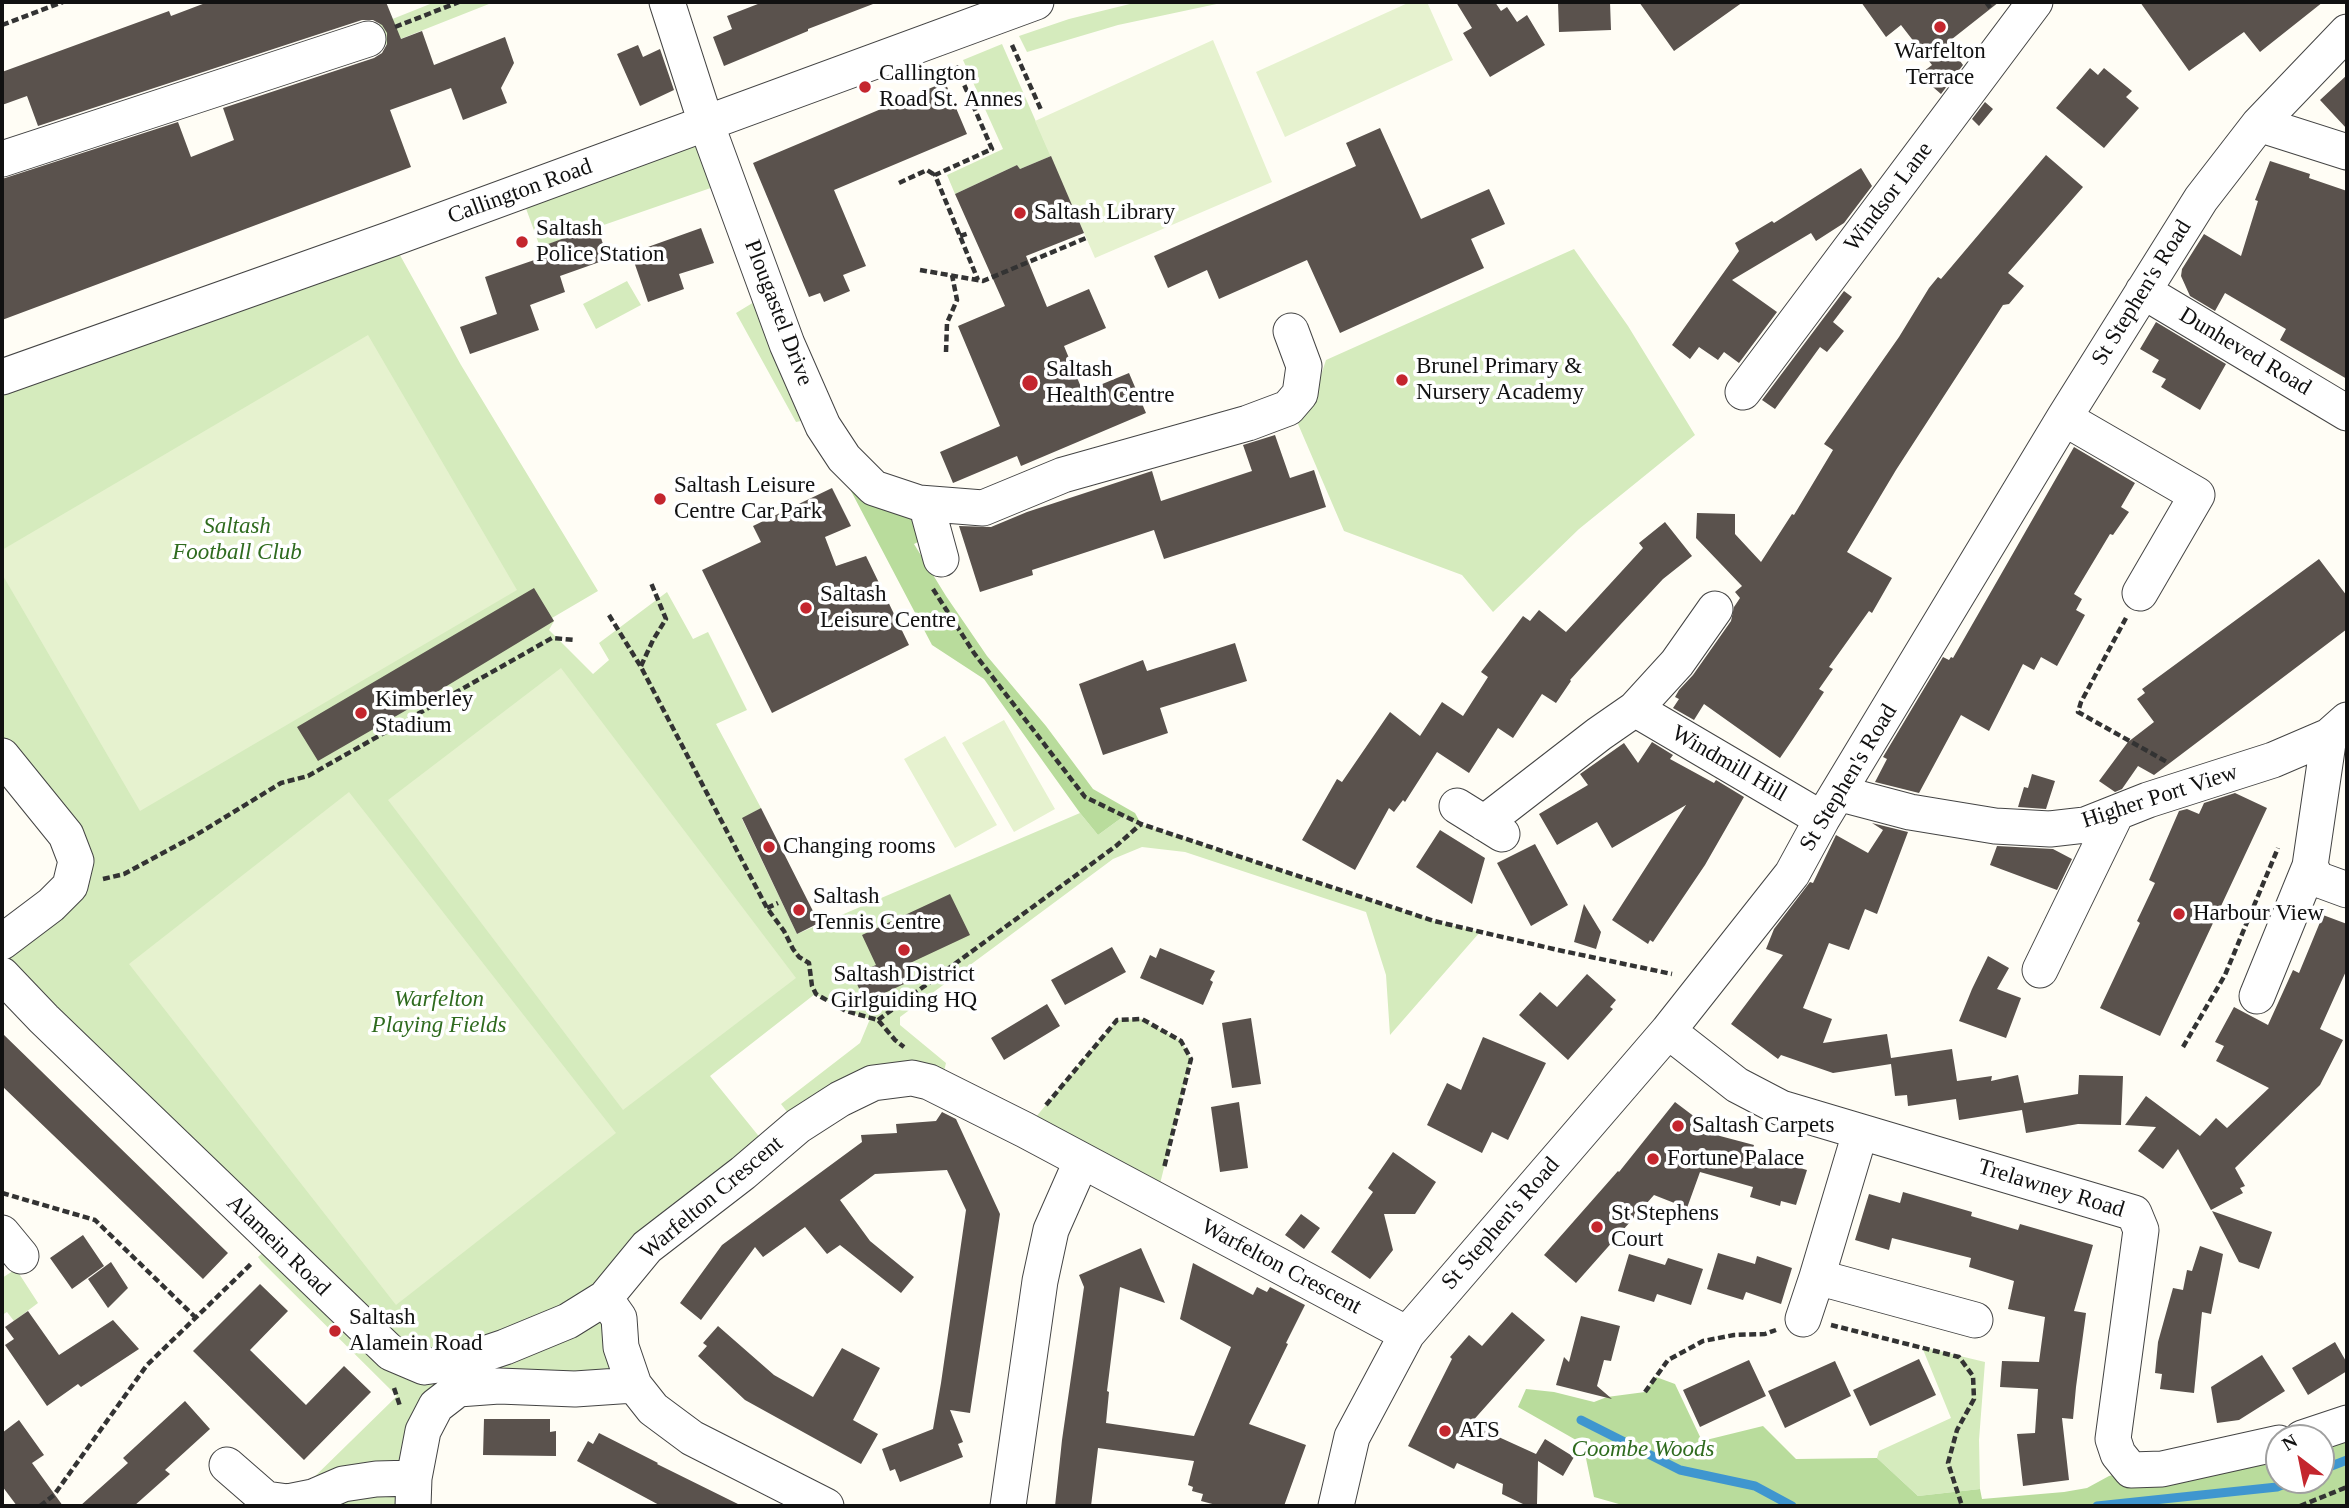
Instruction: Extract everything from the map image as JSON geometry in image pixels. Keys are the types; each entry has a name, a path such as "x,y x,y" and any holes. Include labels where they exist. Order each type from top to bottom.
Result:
{"street":[{"name":"Plougastel Drive","path":"667,2 706,123 787,344 823,426 844,458 874,488 926,504"},
{"name":"Callington Road","path":"2,377 391,239 1036,2"},
{"name":"Windsor Lane","path":"1743,392 2035,2"},
{"name":"St Stephen's Road","path":"1336,1506 1352,1437 1407,1334 1668,1031 1792,874 1830,806 2064,418 2201,199 2259,124 2347,32"},
{"path":"2,159 368,38"},
{"path":"2259,124 2347,152"},
{"name":"Dunheved Road","path":"2143,291 2347,413"},
{"path":"934,569 926,504 983,508 1063,475 1248,423 1288,408 1300,394 1304,366 1291,331"},
{"path":"2064,418 2197,495 2140,593"},
{"path":"1481,821 1635,709 1677,663 1715,609"},
{"name":"Windmill Hill","path":"1635,709 1830,806"},
{"path":"2256,996 2311,866 2338,728"},
{"name":"Higher Port View","path":"1830,806 1910,812 1995,826 2050,828 2085,825 2148,800 2273,760 2338,728"},
{"path":"2,756 66,835 76,861 70,886 51,905 2,942"},
{"path":"2040,970 2116,814"},
{"path":"2311,866 2317,879 2347,890"},
{"name":"Alamein Road","path":"2,975 44,1019 391,1353 424,1367 460,1362 568,1321 605,1298"},
{"name":"Trelawney Road","path":"1668,1031 1737,1085 1781,1108 2134,1213 2141,1230 2113,1439 2118,1454 2131,1470 2162,1469 2265,1446"},
{"name":"Warfelton Crescent","path":"605,1298 647,1247 798,1126 840,1099 873,1083 912,1078 929,1082 1025,1130 1407,1334"},
{"path":"1803,1319 1860,1133"},
{"path":"1008,1506 1051,1230 1081,1162"},
{"path":"1817,1277 1975,1320"},
{"path":"605,1298 618,1318 621,1347 634,1385 653,1409 692,1438 826,1506"},
{"path":"227,1465 266,1499 286,1504 313,1497 343,1484 376,1479 413,1492 423,1431 436,1406 458,1389 499,1386 575,1389 634,1385"}],"path":[{"path":"2,25 63,2"},
{"path":"368,38 459,2"},
{"path":"999,15 1042,112"},
{"path":"935,175 992,149 943,36"},
{"path":"899,183 927,170 935,175 978,280"},
{"path":"960,236 969,233"},
{"path":"920,270 983,281 1086,238"},
{"path":"946,352 947,323 957,300 951,275"},
{"path":"934,569 974,653 1085,797 1141,824 1434,920 1663,972"},
{"path":"641,667 666,619 651,583"},
{"path":"2140,593 2078,712 2164,760"},
{"path":"609,615 641,667 767,908 799,957 809,963 812,986 816,994 846,1011 878,1020 1116,846 1141,824"},
{"path":"72,879 87,883 124,874 196,835 281,783 308,776 552,638 575,640"},
{"path":"2183,1047 2225,975 2280,842"},
{"path":"767,908 778,903"},
{"path":"1025,1130 1117,1020 1142,1019 1181,1041 1191,1059 1156,1200"},
{"path":"2,1193 95,1220 195,1318"},
{"path":"40,1506 54,1495 147,1365 274,1242"},
{"path":"1645,1392 1668,1360 1703,1340 1765,1334 1803,1319 1959,1357 1973,1376 1974,1399 1957,1430 1948,1463 1961,1503"},
{"path":"2300,1506 2347,1487"}],"green space":[{"path":"435,2 494,2 375,49 370,28"},
{"path":"1138,2 1226,2 1118,25 1027,52 1019,36 1069,19"},
{"path":"1410,2 1427,2 1453,60 1285,137 1256,72"},
{"path":"1213,40 1272,182 1095,258 1035,121"},
{"path":"1002,44 1051,156 1020,169 1017,165 955,194 947,175 1003,149 963,60"},
{"path":"706,123 728,182 540,247 520,192"},
{"path":"391,239 461,365 598,591 552,618 554,621 549,630 593,674 609,660 599,643 667,592 693,639 708,632 747,710 716,724 761,808 742,819 797,934 1080,813 1098,835 1124,816 1141,824 1434,921 1480,932 1390,1035 1386,975 1366,912 1185,852 1142,847 1113,859 900,1017 900,1025 946,1063 940,1088 929,1082 798,1126 781,1104 860,1043 870,1019 846,1011 815,994 710,1076 770,1150 605,1298 634,1385 458,1389 413,1506 328,1506 305,1486 397,1396 261,1261 258,1257 274,1242 2,975 2,943 76,861 2,753 2,377"},
{"path":"1574,249 1628,326 1695,435 1579,529 1493,612 1462,575 1344,531 1298,424 1311,405 1326,360"},
{"path":"627,281 641,305 596,329 583,304"},
{"path":"769,293 806,420 796,422 736,313"},
{"name":"Saltash Football Club","path":"368,335 517,590 140,811 2,574 2,550"},
{"path":"866,480 919,503 928,537 914,544 987,656 1046,726 1093,789 1135,813 1141,824 1124,816 1098,835 984,679 932,645 851,491"},
{"path":"561,668 796,978 623,1110 388,800"},
{"path":"1004,720 1055,809 1014,832 962,743"},
{"path":"945,736 997,825 955,848 904,759"},
{"name":"Warfelton Playing Fields","path":"349,792 616,1133 396,1305 129,964"},
{"path":"1142,1019 1181,1041 1191,1059 1156,1200 1025,1130 1117,1020"},
{"path":"16,1269 38,1303 14,1321 7,1312 2,1315 2,1278"},
{"path":"1922,1347 1985,1362 1979,1440 1980,1489 1918,1496 1877,1458 1879,1451 1951,1418"},
{"name":"Coombe Woods","path":"1656,1377 1675,1384 1702,1441 1763,1426 1796,1459 1877,1458 1918,1496 1980,1489 1982,1499 2087,1488 2109,1476 2131,1470 2265,1446 2265,1494 2335,1494 2335,1430 2347,1423 2347,1506 1626,1506 1594,1497 1583,1444 1518,1407 1526,1389 1554,1392 1594,1402 1607,1397 1645,1392"}],"building":[{"path":"208,2 386,2 401,39 422,31 434,65 505,37 514,63 501,88 507,103 463,120 451,88 390,110 411,167 2,320 2,179 178,122 191,157 234,140 223,108 374,58 382,53 387,44 387,33 382,25 373,20 362,20 38,126 27,96 2,105 2,72 169,11 171,16"},
{"path":"763,2 873,4 724,66 713,37 732,29 727,16"},
{"path":"1456,2 1495,2 1501,11 1507,7 1517,22 1527,15 1545,45 1490,77 1463,33 1472,28"},
{"path":"1558,2 1610,2 1611,30 1559,32"},
{"path":"1639,2 1743,2 1674,51"},
{"path":"1861,2 1999,2 1947,43 1963,65 1941,94 1919,75 1932,65 1901,25 1886,37"},
{"path":"2140,2 2323,2 2260,52 2244,32 2189,71"},
{"path":"638,45 643,57 660,49 674,90 640,106 617,54"},
{"path":"2090,68 2098,75 2104,68 2132,91 2126,97 2139,108 2104,148 2056,108"},
{"path":"2347,75 2347,129 2320,100"},
{"path":"945,82 967,134 834,190 866,266 843,275 850,291 824,302 820,293 809,297 753,163"},
{"path":"1985,102 1993,109 1979,126 1972,119"},
{"path":"1380,128 1421,219 1489,189 1505,224 1471,239 1484,268 1340,333 1307,260 1219,299 1207,270 1168,288 1154,256 1356,166 1346,143"},
{"path":"2046,155 2083,187 2008,273 2024,286 2009,304 2003,305 1896,470 1847,552 1892,578 1872,613 1869,611 1829,667 1833,669 1819,689 1824,692 1793,739 1780,758 1704,704 1694,720 1673,708 1679,699 1675,697 1679,690 1693,675 1731,621 1734,607 1740,598 1735,592 1742,586 1696,538 1697,513 1735,514 1735,534 1761,562 1792,514 1794,515 1833,450 1824,444 1899,337 1929,288 1938,277 1941,279"},
{"name":"Saltash Health Centre","path":"1051,156 1084,233 1026,256 1047,307 1089,289 1106,328 1064,346 1083,392 1129,373 1146,413 1021,466 1017,456 953,483 940,452 1000,426 958,326 1005,306 955,194 1017,165 1020,169"},
{"path":"2270,161 2310,174 2309,178 2347,191 2347,379 2280,340 2286,329 2225,293 2215,311 2190,296 2181,276 2182,269 2204,234 2241,256 2258,201 2255,200"},
{"path":"1861,168 1872,186 1844,223 1816,241 1811,233 1732,280 1777,312 1739,363 1724,352 1718,360 1699,347 1690,359 1672,345 1739,251 1735,243 1772,221 1774,223"},
{"path":"597,226 608,259 560,276 565,292 530,305 539,330 470,354 460,327 497,314 485,277 543,257 540,247"},
{"path":"701,228 714,263 679,274 684,289 648,302 631,253"},
{"path":"1844,291 1852,297 1833,322 1844,331 1827,352 1820,347 1775,409 1762,400"},
{"path":"2156,322 2226,364 2200,410 2161,387 2166,379 2152,372 2159,360 2140,349"},
{"path":"1275,435 1290,478 1314,470 1326,507 1164,559 1154,530 1032,570 1033,575 980,592 959,526 991,527 1027,512 1152,471 1161,501 1252,471 1243,445"},
{"path":"2074,447 2135,483 2121,507 2129,512 2113,535 2110,534 2074,594 2082,599 2076,610 2085,615 2057,666 2041,657 2034,670 2023,664 1989,731 1961,715 1919,793 1875,782 1887,759 1883,757 1943,657 1949,660 1953,658"},
{"name":"Saltash Leisure Centre","path":"832,488 851,526 825,537 836,566 866,556 909,645 772,713 702,570 761,542 753,526"},
{"path":"1665,522 1692,556 1663,579 1620,625 1570,680 1556,703 1542,694 1513,738 1498,728 1469,773 1437,752 1405,802 1403,800 1394,812 1389,808 1355,870 1302,840 1337,779 1342,782 1390,712 1420,736 1442,702 1463,716 1488,677 1481,672 1523,616 1530,621 1539,610 1566,632 1643,548 1639,543"},
{"path":"2319,559 2347,596 2347,629 2154,775 2138,766 2122,789 2115,792 2099,781 2128,742 2154,722 2137,699 2145,693 2142,689"},
{"path":"534,588 554,621 318,761 297,727"},
{"path":"1235,643 1247,681 1160,708 1168,733 1103,755 1079,684 1143,660 1147,671"},
{"path":"1652,742 1673,755 1670,759 1714,783 1716,780 1744,797 1705,865 1653,942 1650,940 1648,944 1612,920 1686,805 1612,848 1597,822 1557,845 1539,814 1588,785 1580,774 1624,743 1638,763"},
{"path":"2032,774 2055,781 2046,809 2018,807 2024,787 2028,788"},
{"name":"Harbour View","path":"2235,793 2267,808 2160,1036 2100,1008 2140,923 2137,921 2155,883 2149,880 2179,811 2187,809 2199,814 2204,803"},
{"path":"761,808 819,923 797,934 742,818"},
{"path":"1872,823 1908,832 1877,914 1865,909 1849,950 1829,943 1803,1008 1832,1019 1823,1043 1887,1034 1891,1058 1952,1049 1957,1081 1992,1076 1991,1081 2018,1075 2024,1103 2078,1094 2079,1075 2123,1076 2121,1125 2078,1124 2026,1133 2022,1110 1959,1120 1956,1099 1908,1106 1907,1095 1895,1096 1891,1064 1833,1073 1781,1055 1778,1059 1731,1024 1783,955 1766,949 1774,929 1810,882 1813,883 1836,835 1868,853 1883,830"},
{"path":"1440,830 1485,858 1472,904 1416,867"},
{"path":"1535,844 1568,905 1531,926 1497,863"},
{"path":"1997,846 2053,849 2072,859 2057,890 1990,865"},
{"name":"Saltash District Girlguiding HQ","path":"950,894 970,935 908,964 915,979 865,1002 853,975 876,965 862,935"},
{"path":"1584,904 1601,932 1596,949 1574,942"},
{"path":"2323,915 2347,924 2347,969 2320,1029 2343,1040 2320,1085 2235,1168 2245,1186 2240,1188 2243,1193 2211,1210 2178,1149 2163,1169 2138,1151 2156,1127 2125,1125 2146,1096 2200,1136 2216,1118 2227,1128 2269,1088 2216,1061 2224,1046 2215,1042 2234,1007 2268,1025 2293,970 2299,973"},
{"path":"1112,947 1126,972 1065,1005 1051,980"},
{"path":"1160,948 1215,971 1203,1005 1140,978 1150,955 1156,958"},
{"path":"1988,956 2009,968 1997,989 2021,998 2006,1038 1959,1021"},
{"path":"1587,974 1616,1000 1610,1007 1613,1009 1568,1060 1519,1015 1540,992 1557,1007"},
{"path":"1047,1004 1060,1026 1004,1060 991,1038"},
{"path":"1251,1018 1261,1084 1232,1088 1222,1023"},
{"path":"2,1033 228,1253 203,1279 2,1086"},
{"path":"1483,1037 1546,1063 1508,1140 1492,1132 1482,1153 1427,1125 1447,1083 1461,1090"},
{"path":"1239,1102 1248,1168 1220,1172 1211,1107"},
{"path":"1675,1102 1720,1136 1754,1145 1751,1154 1807,1170 1796,1205 1781,1201 1780,1206 1750,1197 1753,1187 1700,1172 1687,1208 1654,1195 1576,1283 1544,1255 1619,1172"},
{"path":"942,1112 956,1119 1000,1214 970,1413 950,1410 963,1442 958,1444 963,1457 900,1482 895,1469 890,1471 882,1449 933,1429 941,1383 966,1210 947,1170 875,1174 840,1200 870,1241 914,1277 901,1293 840,1245 827,1254 805,1227 763,1257 755,1247 701,1320 680,1303 722,1245 862,1142 861,1135 897,1133 896,1124 936,1121"},
{"path":"1393,1152 1436,1182 1415,1214 1384,1214 1393,1250 1370,1279 1331,1252 1373,1192 1368,1188"},
{"path":"1903,1192 1972,1212 1971,1216 2018,1230 2020,1224 2093,1245 2074,1311 2086,1313 2073,1419 2062,1418 2069,1480 2023,1486 2017,1434 2035,1433 2038,1389 2000,1387 2002,1361 2039,1362 2045,1317 2008,1309 2014,1281 1969,1267 1971,1258 1892,1238 1889,1250 1855,1240 1869,1194 1900,1203"},
{"path":"2212,1211 2272,1232 2259,1269 2239,1262"},
{"path":"1301,1214 1320,1228 1304,1249 1285,1235"},
{"path":"83,1235 104,1266 72,1289 50,1258"},
{"path":"2200,1246 2223,1254 2211,1314 2202,1312 2194,1393 2160,1389 2162,1374 2155,1373 2158,1342 2173,1288 2183,1290 2187,1270 2192,1271"},
{"path":"1141,1248 1165,1303 1120,1287 1107,1391 1106,1423 1194,1436 1231,1347 1180,1319 1193,1263 1253,1295 1257,1287 1267,1292 1270,1287 1305,1305 1249,1424 1306,1445 1284,1506 1220,1506 1201,1501 1203,1494 1192,1491 1193,1487 1188,1485 1194,1461 1098,1448 1091,1506 1055,1506 1084,1287 1079,1275"},
{"path":"1718,1253 1755,1264 1757,1256 1792,1268 1781,1304 1746,1292 1743,1300 1707,1289"},
{"path":"1629,1254 1665,1265 1668,1258 1703,1269 1691,1305 1657,1294 1654,1302 1618,1291"},
{"path":"111,1262 128,1288 108,1308 88,1279"},
{"path":"260,1284 288,1311 250,1350 306,1405 344,1366 371,1392 304,1460 193,1351"},
{"path":"28,1311 59,1355 113,1320 139,1349 81,1387 78,1384 47,1406 5,1345 14,1339 5,1327"},
{"path":"1512,1312 1545,1340 1470,1424 1536,1454 1545,1439 1574,1457 1563,1476 1538,1461 1537,1504 1523,1504 1502,1494 1503,1484 1457,1463 1454,1469 1408,1446 1452,1359 1450,1357 1469,1335 1482,1346"},
{"path":"1581,1316 1620,1326 1611,1361 1604,1360 1597,1386 1612,1399 1556,1385 1564,1357 1569,1362"},
{"path":"718,1326 774,1375 813,1397 842,1348 880,1368 853,1420 878,1434 861,1464 745,1400 698,1356 707,1346 703,1343"},
{"path":"2335,1342 2347,1363 2347,1371 2308,1395 2292,1368"},
{"path":"2262,1355 2285,1391 2239,1420 2217,1423 2211,1387"},
{"path":"1919,1359 1936,1395 1870,1426 1853,1390"},
{"path":"1749,1360 1766,1396 1700,1427 1683,1390"},
{"path":"1835,1361 1851,1396 1785,1428 1768,1391"},
{"path":"185,1401 210,1429 165,1470 170,1474 134,1506 80,1506 128,1463 123,1458"},
{"path":"484,1419 550,1419 550,1432 556,1431 556,1456 483,1455"},
{"path":"19,1420 44,1455 32,1463 63,1506 17,1506 2,1486 2,1433"},
{"path":"599,1433 742,1506 661,1506 577,1461 588,1441 593,1444"}],"waterway":[{"path":"1581,1420 1680,1470 1755,1486 1792,1506"},
{"path":"2335,1465 2347,1460"},
{"path":"2097,1506 2265,1488"}],"place":[{"name":"Warfelton Terrace","path":"1940,27"},
{"name":"Callington Road St. Annes","path":"865,87"},
{"name":"Saltash Library","path":"1020,213"},
{"name":"Saltash Police Station","path":"522,242"},
{"name":"Brunel Primary & Nursery Academy","path":"1402,380"},
{"name":"Saltash Health Centre","path":"1030,383"},
{"name":"Saltash Leisure Centre Car Park","path":"660,499"},
{"name":"Saltash Leisure Centre","path":"806,608"},
{"name":"Kimberley Stadium","path":"361,713"},
{"name":"Changing rooms","path":"769,847"},
{"name":"Saltash Tennis Centre","path":"799,910"},
{"name":"Harbour View","path":"2179,914"},
{"name":"Saltash District Girlguiding HQ","path":"904,950"},
{"name":"Saltash Carpets","path":"1678,1126"},
{"name":"Fortune Palace","path":"1653,1159"},
{"name":"St Stephens Court","path":"1597,1227"},
{"name":"Saltash Alamein Road","path":"335,1331"},
{"name":"ATS","path":"1445,1431"}]}
